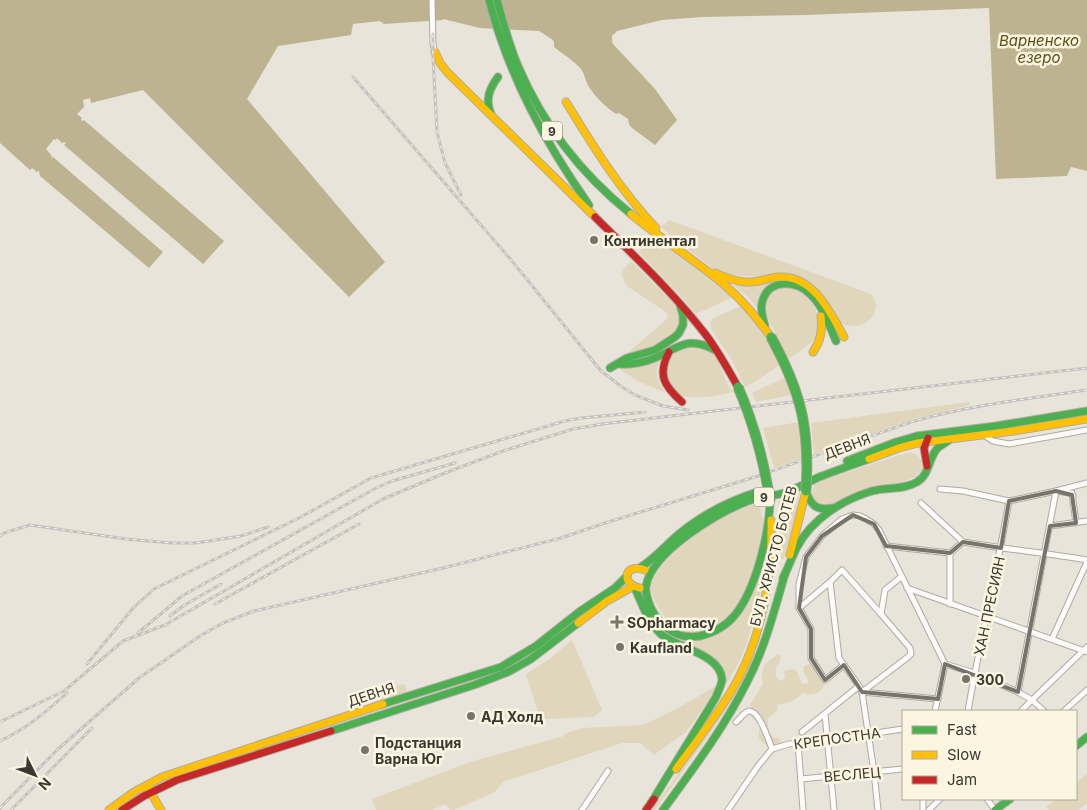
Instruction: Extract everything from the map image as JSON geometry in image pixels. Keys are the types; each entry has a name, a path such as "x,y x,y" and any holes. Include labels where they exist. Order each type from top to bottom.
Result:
{"main road":[{"name":"9","path":"489,0 508,63 528,108 550,147 604,226"},
{"name":"9","path":"497,0 516,63 528,89 568,154 602,190 641,223 672,244"},
{"path":"435,52 440,63 448,73 604,226"},
{"path":"494,119 489,110 488,96 490,88 498,77"},
{"path":"566,102 610,172 638,210 672,244"},
{"name":"БУЛ. ХРИСТО БОТЕВ","path":"604,226 680,302 720,354 749,412 760,445 770,503 772,538 768,578 758,627 747,658 729,694 649,806"},
{"name":"БУЛ. ХРИСТО БОТЕВ","path":"664,810 711,743 745,688 758,661 800,518 806,491 808,453 805,424 800,402 790,372 770,335 738,297 724,284 672,244"},
{"path":"707,270 742,282 787,277 796,279 809,286 818,295 840,339 813,297 801,288 788,283 779,284 768,292 762,300 762,319 770,335"},
{"path":"610,368 627,358 655,350 676,337 681,329 683,320 680,302"},
{"path":"813,352 822,334 820,309"},
{"path":"619,364 629,365 656,358 681,344 695,343 707,346 720,354"},
{"path":"670,350 663,362 663,381 668,390 682,402"},
{"name":"9","path":"924,440 934,433 996,426 1087,411"},
{"name":"ДЕВНЯ","path":"641,567 679,533 735,499 752,493 788,486 815,473 887,446 924,440 983,435 1087,419"},
{"path":"783,578 798,546 817,522 836,508 869,492 914,484 922,479 928,462 938,447 952,439"},
{"path":"924,440 928,462"},
{"name":"ДЕВНЯ","path":"647,580 653,568 678,543 731,509 753,499 786,492 924,440"},
{"path":"899,448 916,450 928,462"},
{"path":"806,491 810,502 819,509 836,508"},
{"name":"9","path":"647,580 648,598 655,614 662,624 676,634 688,637 699,636 722,627 738,612 752,585 760,562 770,503"},
{"path":"634,588 640,588 647,580 646,571 641,567 632,568 627,576 628,583 634,588 648,617 669,640 711,661 718,667 722,678 716,697 649,806"},
{"name":"ДЕВНЯ","path":"122,810 139,798 148,787 162,777 501,667 514,661 627,576"},
{"name":"ДЕВНЯ","path":"109,810 133,791 163,785 505,674 538,655 591,613 634,588"},
{"path":"148,787 161,810"},
{"path":"995,810 1009,800"}],"street":[{"path":"432,0 433,44 435,52"},
{"path":"983,435 993,441 1009,444 1087,430"},
{"path":"940,489 964,491 1009,501 1087,483"},
{"path":"1071,487 1076,522"},
{"path":"1056,491 1070,493 1073,496"},
{"path":"1018,692 1056,491"},
{"name":"ХАН ПРЕСИЯН","path":"968,710 1009,501"},
{"path":"921,503 963,542 1087,561 1052,639"},
{"path":"844,665 825,680 811,658 811,629 799,608 799,584 806,557 822,536 842,519 853,515 866,519 879,530 944,664 935,710"},
{"path":"1050,526 1087,521"},
{"path":"886,546 950,553 963,542"},
{"path":"950,553 950,604"},
{"path":"799,608 843,571 910,648 911,654 908,658 862,692"},
{"path":"881,614 884,590 901,577"},
{"path":"830,582 840,658 862,692 878,810"},
{"path":"907,588 1086,650 1022,710"},
{"path":"944,664 974,673 1018,692 1032,700 1043,710"},
{"path":"802,732 859,686"},
{"path":"1065,710 1087,690"},
{"path":"862,692 938,699"},
{"path":"728,810 772,749 762,725 754,713 746,712 736,722"},
{"path":"825,714 834,810"},
{"name":"КРЕПОСТНА","path":"772,749 798,743 902,729"},
{"path":"798,743 804,810"},
{"name":"ВЕСЛЕЦ","path":"801,778 902,769"},
{"path":"582,810 608,771"},
{"path":"929,810 939,800"}],"highlighted area":[{"path":"1056,491 1072,495 1076,523 1050,526 1018,692 945,664 938,699 862,692 844,665 825,680 811,658 811,629 799,608 806,557 822,536 853,515 874,524 886,546 950,553 963,542 1001,548 1009,501"}],"shaded area":[{"path":"669,220 871,294 875,300 876,307 874,313 871,318 860,325 846,325 835,316 816,287 803,278 735,276 717,271 661,227"},
{"path":"653,236 733,297 696,314 639,252"},
{"path":"631,261 677,307 680,321 674,334 652,348 623,357 668,318 666,312 627,286 622,276 623,270"},
{"path":"772,282 762,294 757,308 748,297 732,284"},
{"path":"785,287 803,294 813,304 818,319 817,335 814,340 800,351 745,387 732,360 712,331 710,325 712,319 741,306 767,339 775,333 766,313 765,302 772,292"},
{"path":"685,346 703,347 709,350 720,365 727,384 733,392 712,396 689,397 673,391 666,381 667,358 674,351"},
{"path":"661,357 657,376 659,384 665,392 642,383 621,370 623,368 643,366"},
{"path":"786,377 792,395 756,402 752,393"},
{"path":"969,402 970,405 914,419 814,454 811,423"},
{"path":"799,422 803,458 774,468 763,428"},
{"path":"911,452 917,455 922,464 922,470 915,477 847,496 826,507 818,503 813,496 814,485 821,481"},
{"path":"800,492 784,559 781,559 778,501"},
{"path":"759,503 764,531 752,575 737,607 720,624 700,633 692,634 679,631 665,617 652,595 651,587 656,574 666,561 696,535 730,514"},
{"path":"761,565 763,565 764,571 760,594 746,646 727,683 724,681 724,674 676,641 668,632 704,639 717,635 728,627"},
{"path":"768,598 770,599 760,640 740,687 701,747 655,810 652,810 729,702 742,678"},
{"path":"572,640 602,710 594,717 541,718 526,674 551,658"},
{"path":"778,654 781,658 776,667 776,677 780,681 784,679 784,672 786,670 794,669 802,684 808,683 803,667 811,663 821,676 824,684 821,690 816,693 803,693 793,701 778,705 777,711 768,718 768,724 773,738 777,737 781,742 780,744 768,746 760,738 760,727 750,715 752,708 750,705 763,684 762,674 764,665"},
{"path":"404,684 407,692 352,708 368,693"},
{"path":"716,686 712,696 686,732 654,755 640,743 622,743 503,782 495,792 454,810 450,810 446,804 432,810 376,810 372,799 470,762 564,736 564,734 583,728 643,725"},
{"path":"1087,774 1087,803 1079,810 1049,810 1046,807 1055,800 1077,800 1077,782"}],"water":[{"name":"Варненско езеро","path":"0,0 1087,0 1087,171 1071,167 1067,176 996,179 989,8 702,17 662,20 617,31 612,36 613,44 655,89 677,120 655,145 632,128 628,119 619,113 616,114 601,102 589,87 581,69 554,47 553,40 539,31 480,28 443,19 384,24 380,21 353,24 351,35 278,46 247,99 385,262 349,297 143,90 91,103 90,98 83,100 84,107 77,114 82,118 82,121 84,120 224,241 203,264 64,145 66,143 62,143 57,138 56,140 54,139 46,149 51,157 163,252 149,268 40,176 39,171 37,172 32,168 30,170 0,143"}],"railway":[{"path":"433,34 437,132 445,163 461,195"},
{"path":"353,77 512,261 601,371 635,395 663,406 688,410"},
{"path":"0,722 64,691 123,641 165,625 383,499 503,451 573,429 602,424 1087,368"},
{"path":"0,808 57,750 139,678 200,636 223,623 254,611 443,568 561,538 755,477 933,416 999,403 1087,390"},
{"path":"87,664 134,607 154,589 299,518 371,478 565,421 645,412"},
{"path":"138,633 182,596 376,488 392,481 455,463"},
{"path":"215,604 359,524"},
{"path":"0,536 30,525 126,539 196,543 241,536 268,527"},
{"path":"170,616 183,606 221,584"},
{"path":"0,741 35,720 67,693"},
{"path":"11,810 92,728"}],"traffic: fast":[{"path":"489,0 507,55 530,107 557,157 589,205"},
{"path":"497,0 518,66 539,108 565,147 580,165 613,199 631,214"},
{"path":"491,114 488,99 492,86 498,77"},
{"path":"765,326 761,309 765,295 769,289 775,286 789,284 803,289 814,298 825,316 836,341"},
{"path":"610,368 627,358 655,350 675,337 683,325 680,305"},
{"path":"771,337 790,375 801,411 805,429 806,491"},
{"path":"619,364 634,364 648,360 685,344 698,344 715,350"},
{"path":"738,387 758,443 770,501"},
{"path":"847,461 917,436 996,426 1087,411"},
{"path":"783,578 803,537 819,519 839,505 861,495 877,490 912,485 917,482 924,476 936,450 948,441"},
{"path":"770,501 767,530 760,561 749,591 735,615 719,628 700,636 683,636 665,627 651,608 646,595 646,586 651,573 660,560 673,547 704,524 735,507 753,499 788,492 819,477 869,459"},
{"path":"806,491 815,506 823,509 833,508"},
{"path":"641,567 656,556 679,534 706,515 726,504 757,492"},
{"path":"663,810 697,764 747,682 764,643 785,574"},
{"path":"383,704 501,667 536,646 579,612 615,588 627,576"},
{"path":"635,588 646,613 657,630 669,640 697,652 714,663 720,670 722,679 716,697 651,803"},
{"path":"331,731 474,685 508,672 531,659 578,623"},
{"path":"1077,745 1087,737"},
{"path":"995,810 1009,800"}],"traffic: slow":[{"path":"435,52 440,63 448,73 595,217"},
{"path":"566,102 619,183 656,228"},
{"path":"631,214 727,287 771,337"},
{"path":"715,273 745,282 779,277 791,278 802,282 819,297 844,337"},
{"path":"813,352 821,335 821,316"},
{"path":"869,459 918,443 1014,431 1087,419"},
{"path":"790,555 806,491"},
{"path":"676,769 732,690 751,650 758,629 767,586 770,564 771,520"},
{"path":"640,588 633,586 629,582 627,574 633,569 645,570"},
{"path":"578,623 607,601 632,587"},
{"path":"109,810 134,792 162,777 383,704"},
{"path":"148,788 161,810"}],"traffic: jam":[{"path":"595,217 652,274 693,319 715,347 738,387"},
{"path":"669,352 663,367 664,380 671,391 682,402"},
{"path":"927,466 924,448 928,438"},
{"path":"122,810 144,796 177,780 331,731"},
{"path":"646,810 654,799"}],"place":[{"name":"Континентал","path":"594,240"},
{"name":"SOpharmacy","path":"617,622"},
{"name":"Kaufland","path":"620,647"},
{"name":"300","path":"966,679"},
{"name":"АД Холд","path":"471,716"},
{"name":"Подстанция Варна Юг","path":"365,750"}]}
